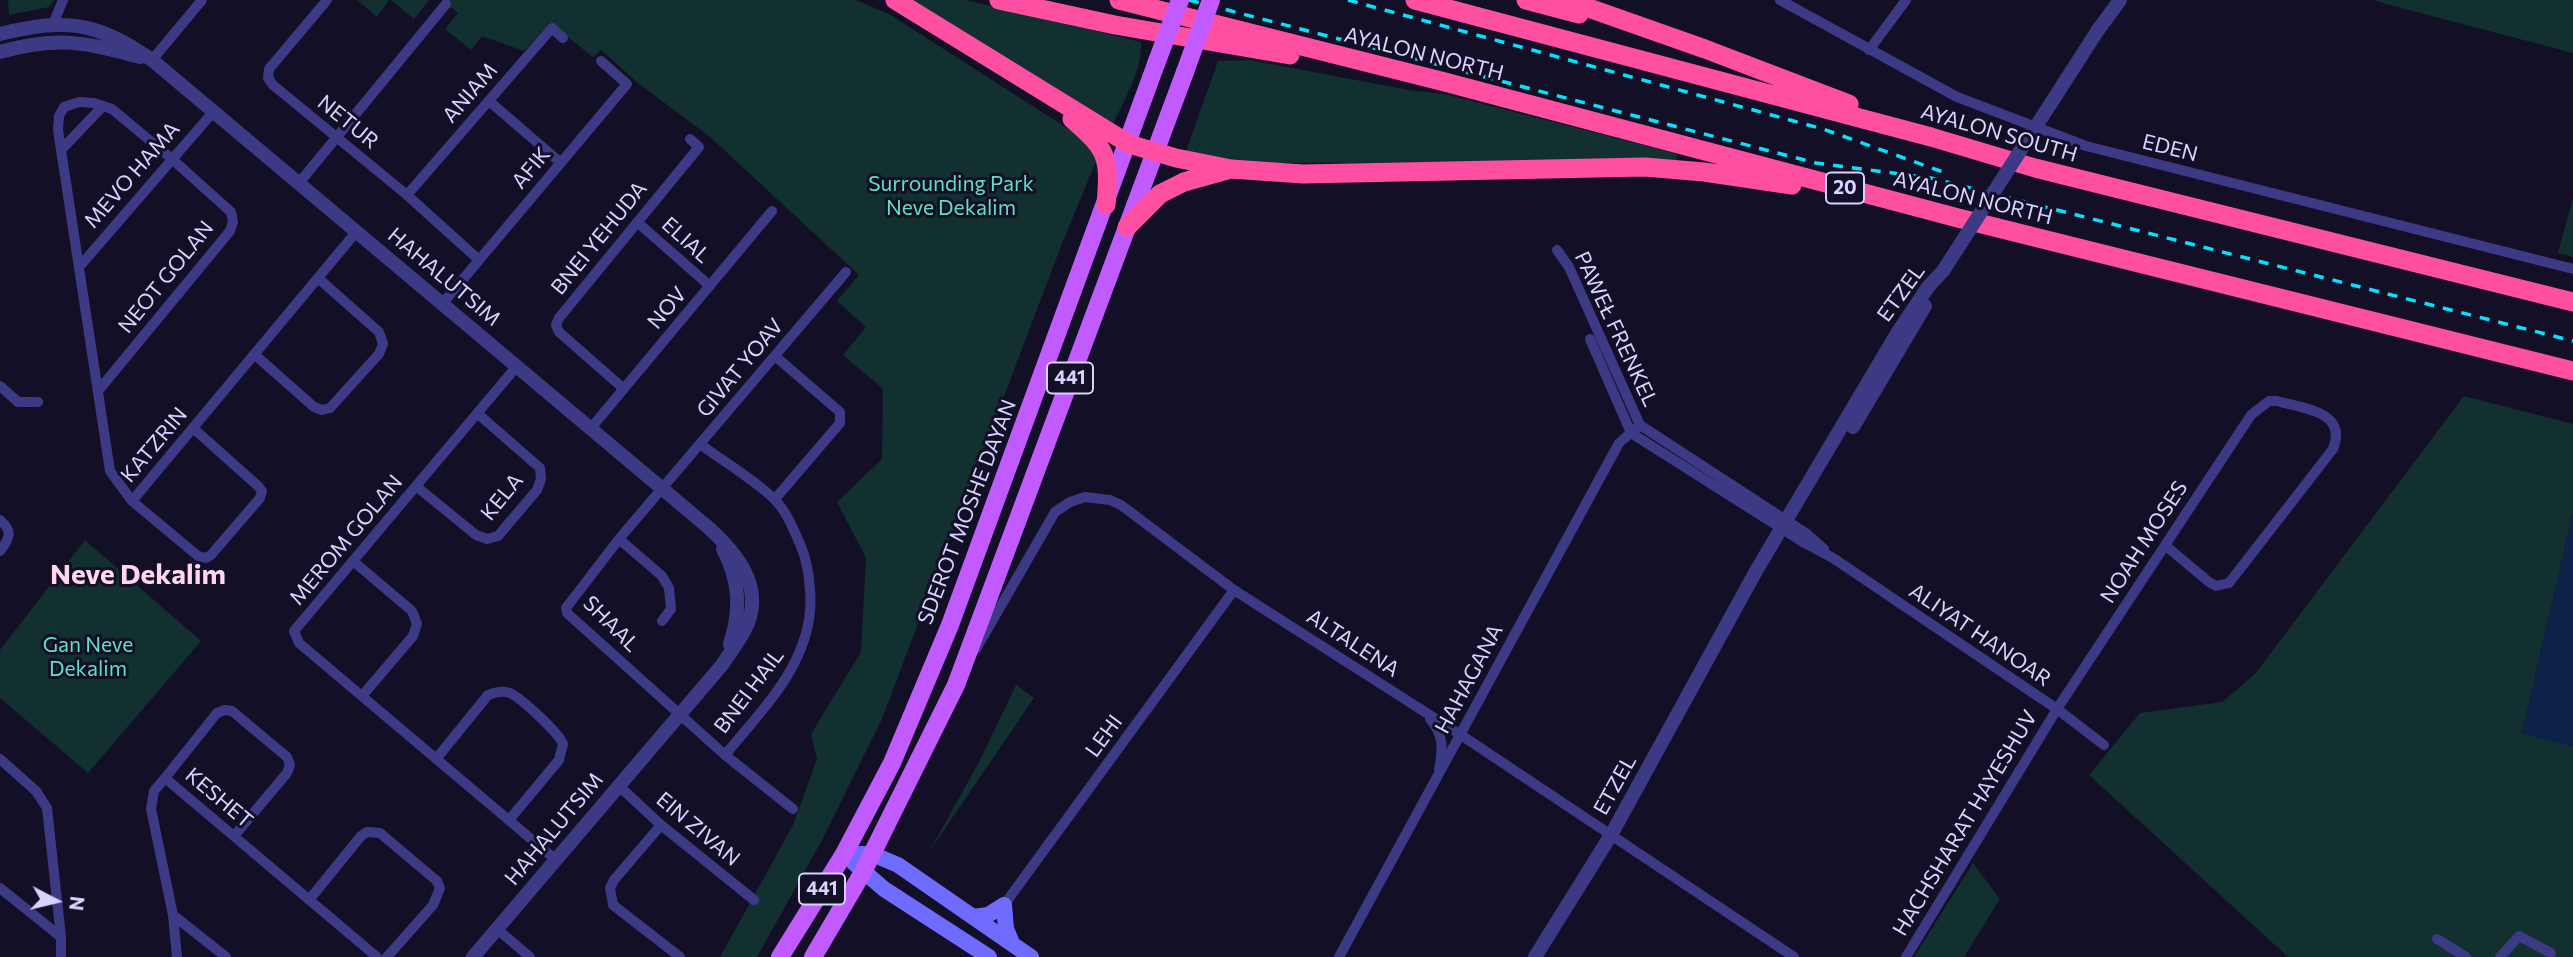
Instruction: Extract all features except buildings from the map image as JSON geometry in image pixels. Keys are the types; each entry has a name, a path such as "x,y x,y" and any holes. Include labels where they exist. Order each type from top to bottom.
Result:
{"highway":[{"path":"895,0 1129,144 1231,169 1303,174 1645,167 1758,179 1958,218"},
{"path":"999,0 1115,25 1441,81"},
{"name":"AYALON NORTH","path":"1119,0 1441,81 1958,218 2573,371"},
{"name":"AYALON SOUTH","path":"1415,0 1931,137 2035,168 2573,302"},
{"path":"1526,0 1705,49"},
{"path":"1566,0 1705,49 1931,137"},
{"path":"1030,81 1089,134 1103,151 1107,161 1106,205"},
{"path":"1127,228 1160,194 1184,182 1231,169"}],"main road":[{"name":"SDEROT MOSHE DAYAN","path":"780,957 844,855 892,764 950,625 1180,0"},
{"name":"441","path":"813,957 872,855 956,685 1211,0"},
{"path":"844,855 872,855 898,865 1031,957"},
{"path":"844,855 884,889 989,957"},
{"path":"974,917 988,915 1004,905 1006,929 1014,946"},
{"path":"959,938 965,957"}],"street":[{"path":"0,34 30,26 53,24 63,0"},
{"path":"152,60 202,0"},
{"name":"NETUR","path":"327,0 269,69 268,78 272,85 407,195 479,260"},
{"name":"EDEN","path":"1780,0 1957,97 2086,146 2573,269"},
{"path":"1869,50 1906,0"},
{"name":"ETZEL","path":"1535,957 1611,835 1746,593 1787,527 1896,335 1928,287 1943,271 2120,0"},
{"path":"299,183 446,4"},
{"name":"HAHALUTSIM","path":"53,24 71,24 115,36 152,60 709,528 729,561 739,601 734,632 722,665 473,957"},
{"name":"ANIAM","path":"407,195 552,28 564,38"},
{"name":"HAHALUTSIM","path":"0,52 54,41 76,42 152,60"},
{"name":"AFIK","path":"443,303 627,84 601,61"},
{"path":"489,101 561,163"},
{"name":"KATZRIN","path":"103,106 79,102 64,107 59,117 58,130 110,471 132,501 357,231"},
{"path":"61,149 103,106 112,109 172,159"},
{"name":"MEVO HAMA","path":"80,265 214,111"},
{"name":"BNEI YEHUDA","path":"624,389 559,332 556,325 699,147 690,139"},
{"name":"NEOT GOLAN","path":"97,391 230,231 233,222 231,212 172,159"},
{"name":"NOV","path":"591,428 772,211"},
{"name":"ELIAL","path":"637,222 709,286"},
{"name":"PAWEŁ FRENKEL","path":"1557,250 1569,267 1594,337 1636,429"},
{"name":"GIVAT YOAV","path":"663,489 846,272"},
{"path":"254,354 314,407 322,410 330,408 379,354 383,344 379,332 318,278"},
{"path":"775,356 840,412 840,423 775,499"},
{"name":"MEROM GOLAN","path":"517,366 294,631 299,643 556,860"},
{"path":"0,386 19,402 38,402"},
{"name":"NOAH MOSES","path":"2057,709 2251,415 2269,401 2277,401 2331,419 2337,428 2338,436 2333,449 2229,583 2216,586 2209,582 2166,546"},
{"name":"KELA","path":"416,486 476,535 487,539 498,536 537,489 541,479 540,468 477,413"},
{"path":"132,501 198,556 206,558 260,499 262,491 258,486 193,428"},
{"name":"ALIYAT HANOAR","path":"1636,429 2057,709 2104,745"},
{"name":"HAHAGANA","path":"1339,957 1619,443 1636,429"},
{"name":"BNEI HAIL","path":"700,444 775,499 789,519 808,561 812,610 799,659 725,755"},
{"name":"SHAAL","path":"663,489 619,539 566,608 568,613 679,715"},
{"name":"ALTALENA","path":"956,685 1055,512 1070,502 1085,497 1097,497 1121,505 1234,590 1461,735 1794,957"},
{"path":"0,520 10,533 9,540 0,551"},
{"path":"619,539 662,576 669,588 671,609 662,621"},
{"path":"353,561 412,611 417,625 413,636 362,696"},
{"name":"LEHI","path":"1004,905 1234,590"},
{"path":"436,759 488,695 496,691 511,693 554,730 563,744 559,760 509,820"},
{"name":"HACHSHARAT HAYESHUV","path":"1906,957 2057,709"},
{"path":"165,778 217,713 225,710 232,711 287,757 290,765 288,772 234,836"},
{"path":"1424,711 1439,728 1442,738 1443,749 1437,778"},
{"path":"679,715 793,809"},
{"path":"0,760 36,791 47,808 61,957"},
{"name":"KESHET","path":"177,957 173,915 151,809 154,791 165,778 377,957"},
{"name":"EIN ZIVAN","path":"619,786 661,825 754,900"},
{"path":"661,825 614,880 610,896 613,905 680,957"},
{"path":"309,900 361,836 367,832 380,833 438,881 440,888 433,905 387,957"},
{"path":"0,888 61,937"},
{"path":"173,915 226,957"},
{"path":"497,929 530,957"},
{"path":"2500,957 2519,936 2553,956"},
{"path":"2437,939 2466,957"}],"green space":[{"path":"8,0 55,0 49,7 9,15"},
{"path":"357,0 389,0 377,17"},
{"path":"391,0 429,0 414,19"},
{"name":"Surrounding Park Neve Dekalim","path":"442,0 856,0 889,14 1087,141 1097,159 1061,246 882,719 821,842 757,957 720,957 793,825 817,759 811,734 861,652 866,558 837,502 882,459 883,389 843,355 866,327 837,301 859,275 709,136 638,83 601,50 593,57 550,23 524,51 482,36 471,50 445,29 458,13"},
{"path":"908,0 966,0 1141,42 1136,74 1113,124"},
{"path":"2375,0 2573,0 2573,53 2386,4"},
{"path":"1250,60 1409,90 1444,94 1678,154 1676,162 1261,163 1186,151 1218,61"},
{"path":"2573,198 2573,257 2558,253"},
{"path":"2464,396 2573,424 2573,513 2522,733 2573,746 2573,957 2288,957 2089,775 2140,713 2222,702 2255,674"},
{"name":"Gan Neve Dekalim","path":"85,540 201,641 88,773 0,698 0,650"},
{"path":"1016,685 1034,698 929,852 979,762"},
{"path":"1973,863 2000,899 1964,957 1914,957"}],"water":[{"path":"2573,513 2573,746 2522,734"}],"railway":[{"path":"1189,0 1816,163 1931,178 2573,341"},
{"path":"1348,0 1823,129 1943,172"}],"district":[{"name":"Neve Dekalim","path":"138,575"}]}
